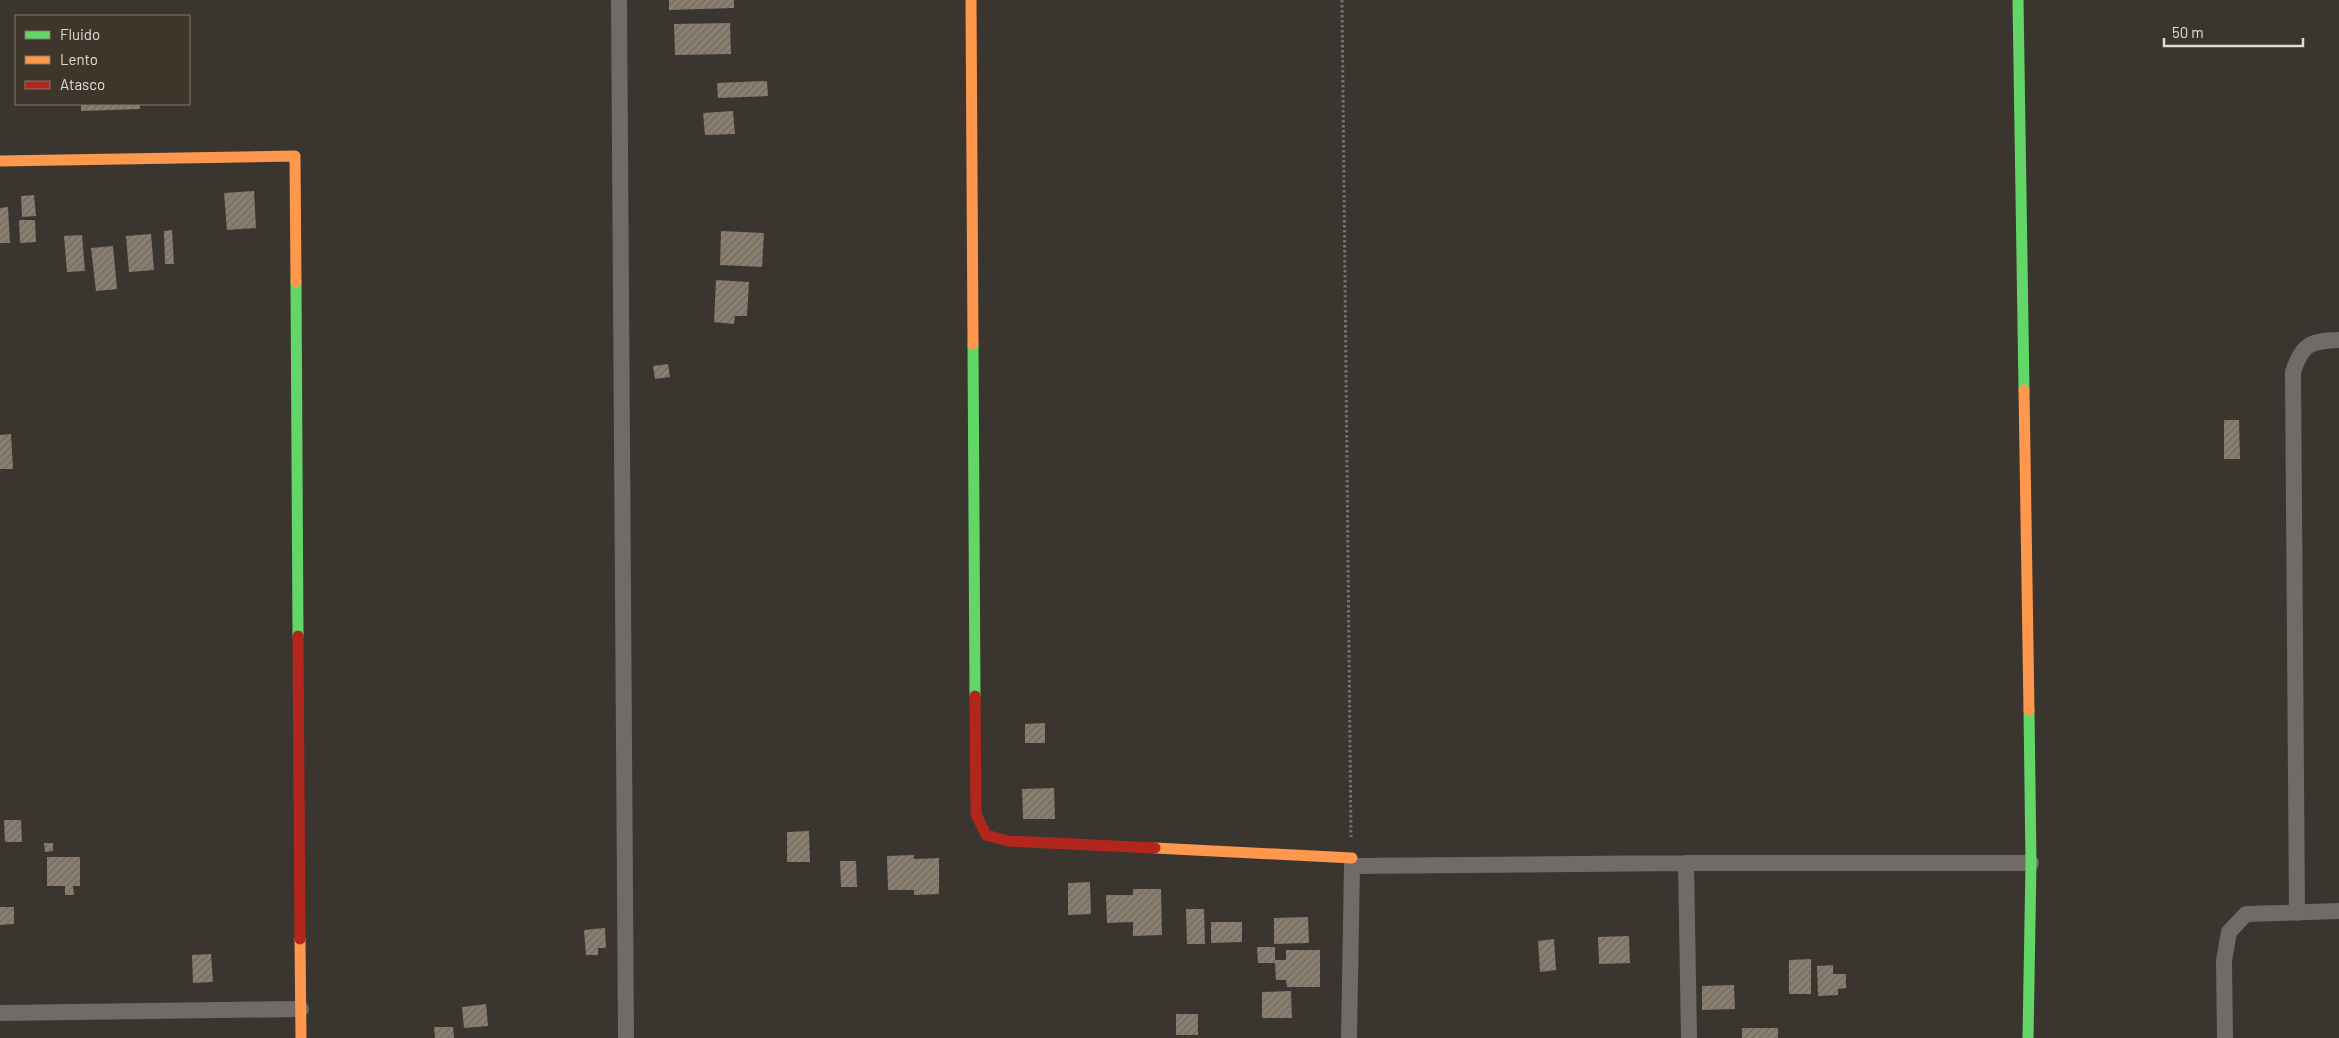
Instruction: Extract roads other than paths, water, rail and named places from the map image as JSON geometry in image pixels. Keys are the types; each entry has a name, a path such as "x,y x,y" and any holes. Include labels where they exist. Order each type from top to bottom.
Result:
{"street":[{"path":"619,0 626,1038"},
{"path":"971,0 976,814 980,827 985,835 992,839 1008,841 1352,858"},
{"path":"2018,0 2031,863 2028,1038"},
{"path":"0,161 295,156 301,1038"},
{"path":"2297,913 2293,372 2299,353 2316,341 2339,340"},
{"path":"1349,1038 1352,866 1686,863 2031,863"},
{"path":"1686,863 1688,1038"},
{"path":"2225,1038 2224,961 2229,932 2246,914 2339,912"},
{"path":"0,1013 301,1009"}]}
